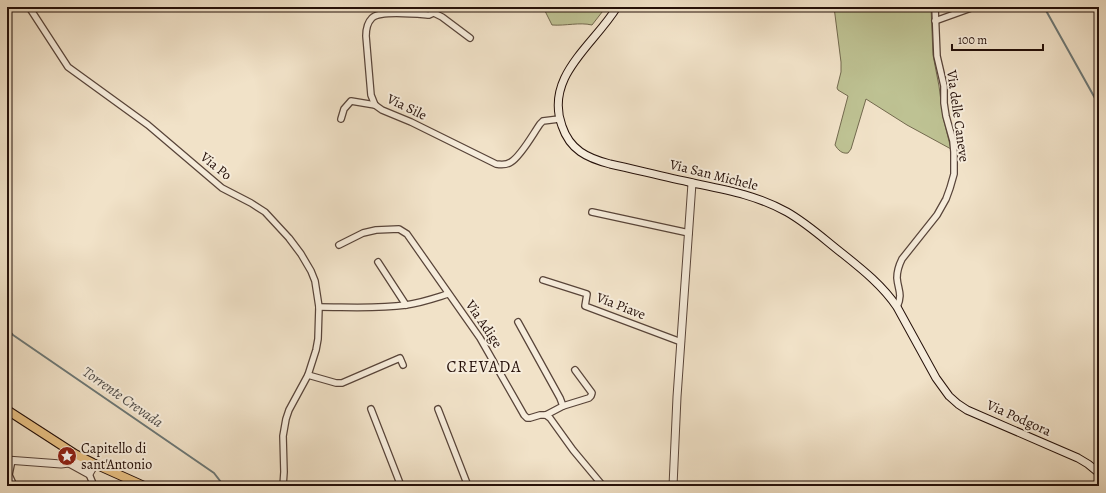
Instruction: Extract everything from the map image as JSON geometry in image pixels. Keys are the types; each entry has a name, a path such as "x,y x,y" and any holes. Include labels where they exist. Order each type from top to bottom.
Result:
{"main road":[{"name":"Via San Michele","path":"617,7 569,68 563,81 557,107 559,119 565,134 572,145 580,152 593,159 610,164 751,196 771,204 806,224 862,269 891,298 936,378"},
{"path":"673,486 677,397 692,183"},
{"name":"Via Podgora","path":"936,378 949,396 963,407 1078,458 1099,473"},
{"path":"7,410 72,459 92,469 144,486"},
{"path":"10,460 57,464 72,459 92,469"}],"street":[{"name":"Via Po","path":"29,7 68,67 148,125 222,188 265,212 289,238 311,271 315,281 319,307 317,345 308,375 289,410 286,419 283,436 283,486"},
{"path":"436,7 436,11 434,13 442,17 470,38"},
{"name":"Via delle Caneve","path":"897,307 900,296 897,278 899,264 937,215 946,199 954,174 953,140 946,116 944,86 937,56 935,7"},
{"path":"936,21 974,7"},
{"name":"Via Sile","path":"434,13 429,15 379,14 368,22 366,36 371,95 375,105 382,110 411,122 496,164 503,165 510,163 516,158 543,121 559,119"},
{"path":"341,119 344,108 351,101 375,105"},
{"path":"592,212 689,233"},
{"name":"Via Adige","path":"339,245 363,233 376,230 398,229 407,234 480,338 525,417 530,418 546,415 563,406 589,398 592,393 575,370"},
{"path":"378,262 406,305"},
{"name":"Via Piave","path":"542,280 587,294 585,306 681,342"},
{"name":"Via Adige","path":"319,307 406,305 428,301 448,294"},
{"name":"Via Adige","path":"518,322 563,406"},
{"path":"308,375 336,383 342,383 400,358 403,365"},
{"path":"371,409 402,486"},
{"path":"438,409 468,486"},
{"path":"546,415 550,418 602,486"},
{"path":"10,460 9,475 14,486"},
{"path":"92,469 94,486"},
{"path":"1094,486 1099,481"}],"green space":[{"path":"543,7 606,7 592,25 552,25"},
{"path":"834,7 931,7 933,55 943,117 951,149 907,125 866,99 851,149 848,153 846,153 837,148 835,145 848,96 837,88 841,72 841,62"}],"waterway":[{"path":"1044,7 1096,100 1099,109"},
{"name":"Torrente Crevada","path":"7,329 13,335 214,473 224,486"}],"place":[{"name":"Capitello di sant'Antonio","path":"67,456"}],"district":[{"name":"CREVADA","path":"484,367"}]}
